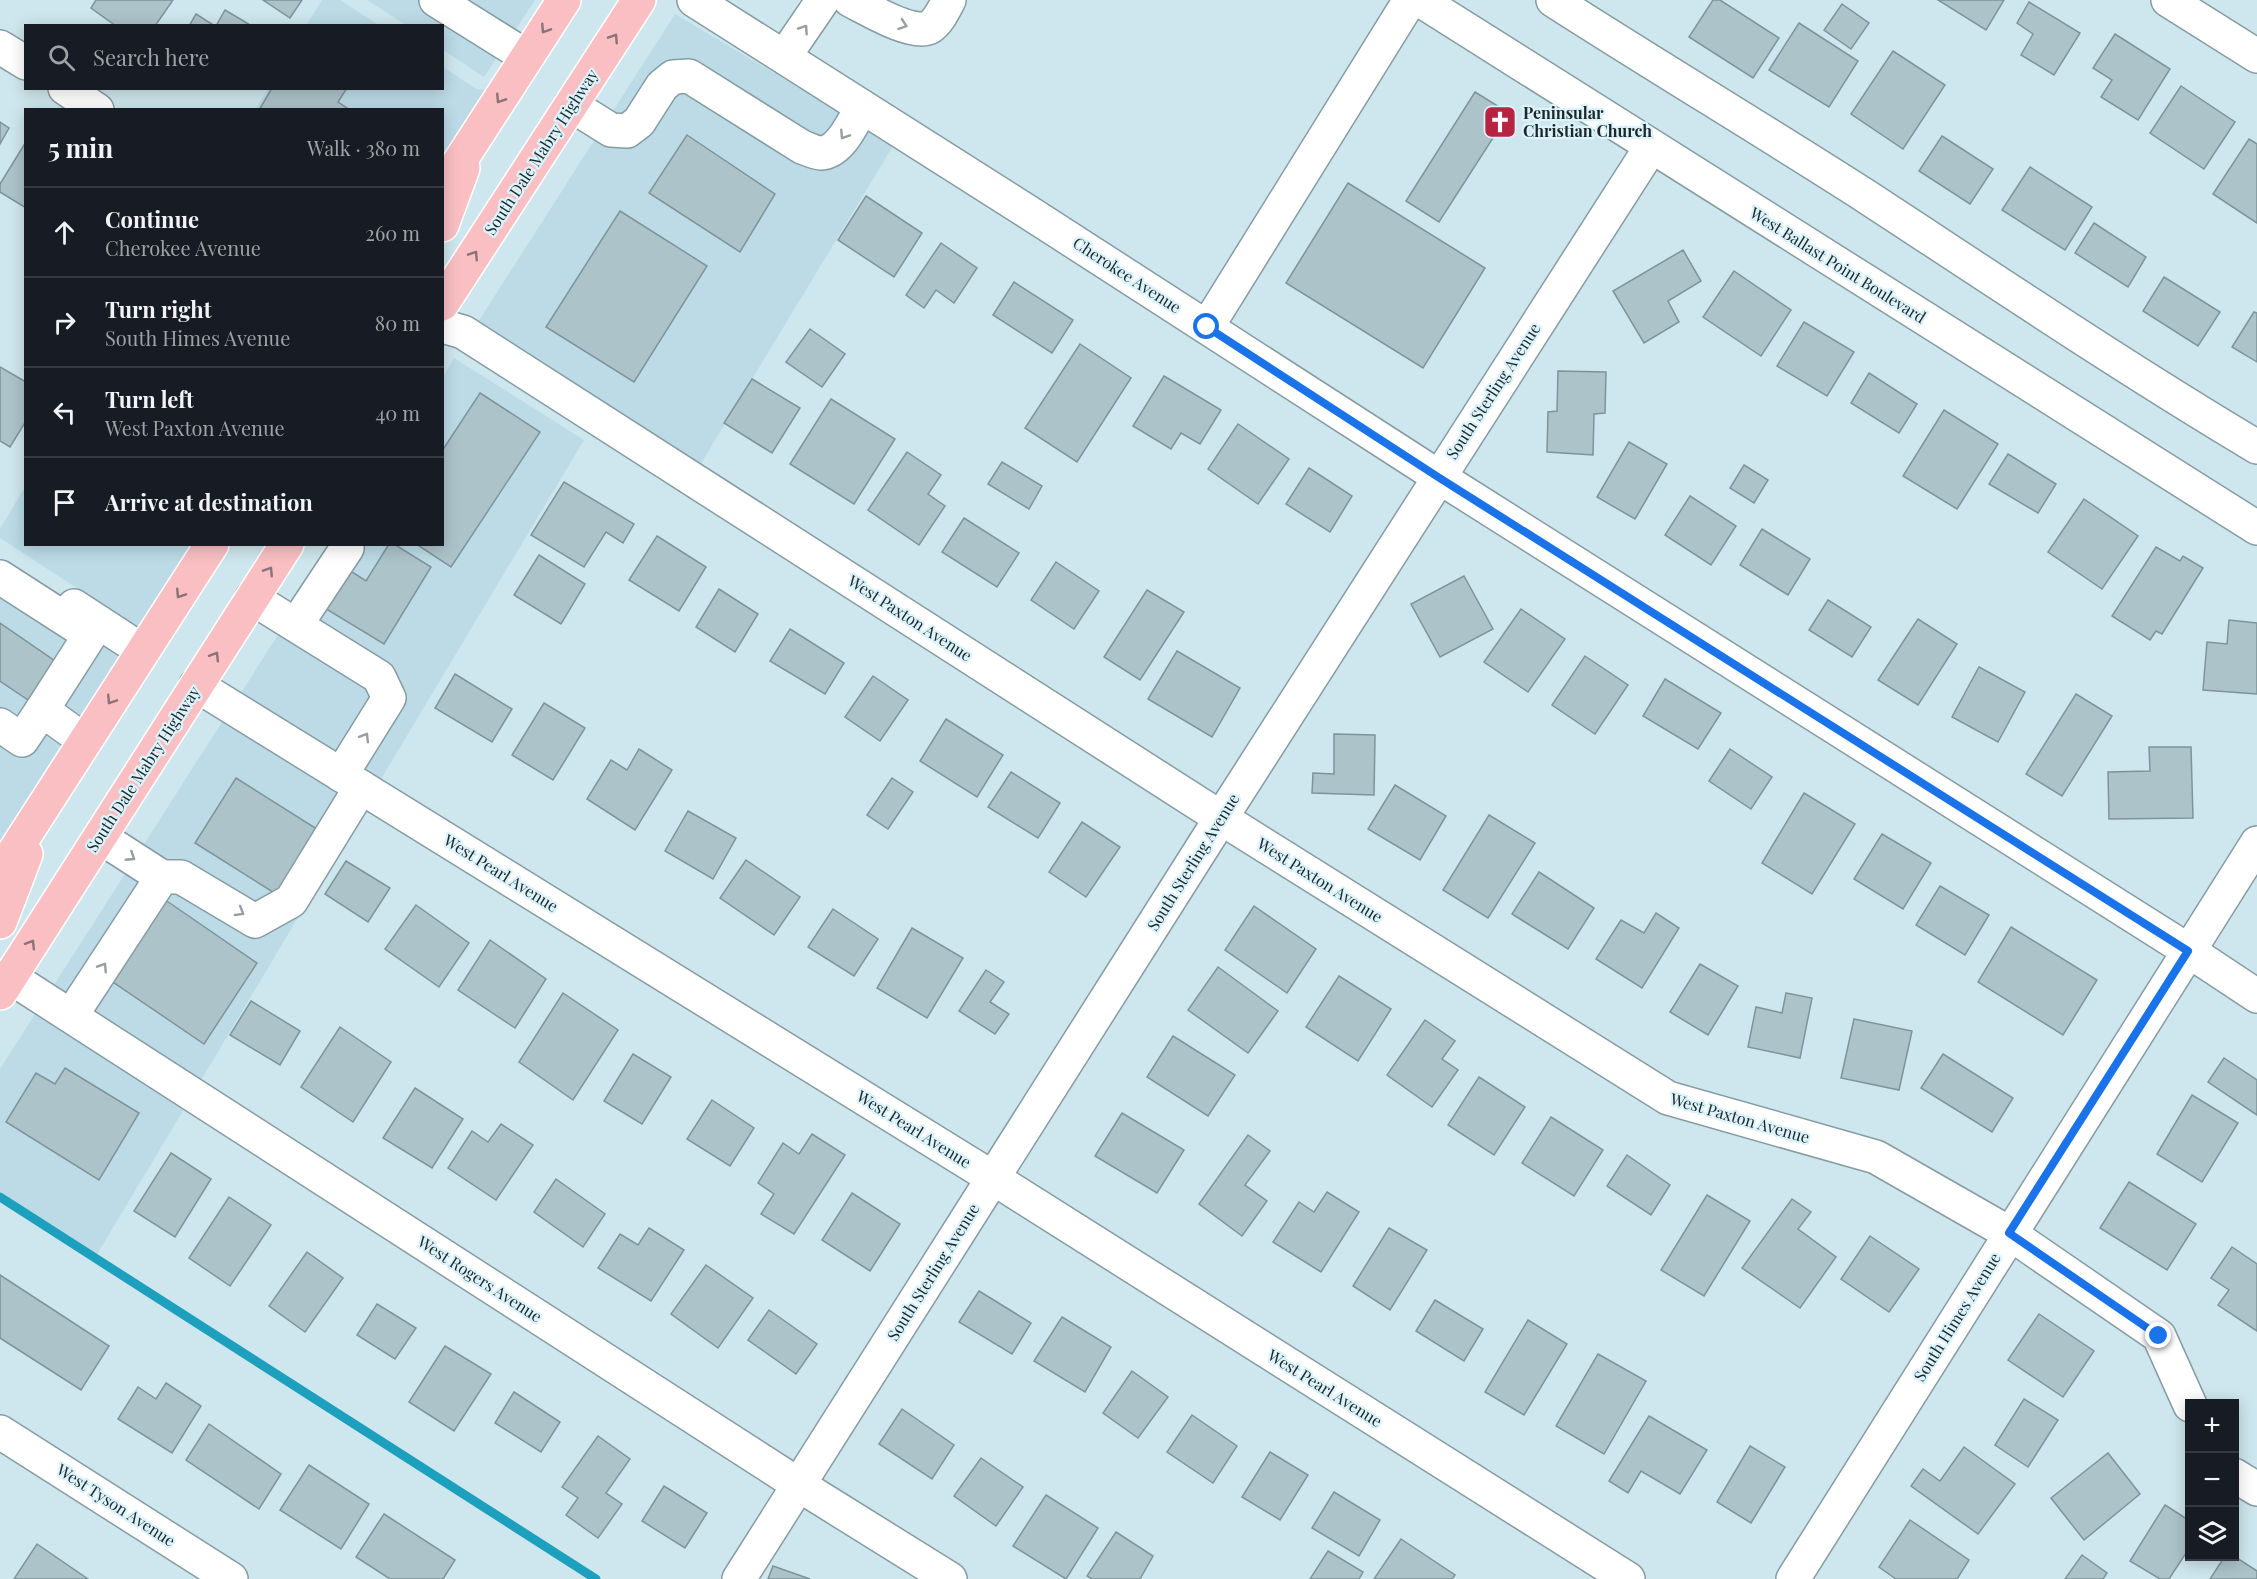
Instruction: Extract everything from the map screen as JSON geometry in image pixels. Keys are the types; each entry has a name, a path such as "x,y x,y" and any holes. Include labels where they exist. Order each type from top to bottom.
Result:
{"main road":[{"path":"444,214 454,162 564,0"},
{"name":"South Dale Mabry Highway","path":"444,301 639,0"},
{"path":"0,874 211,546"},
{"name":"South Dale Mabry Highway","path":"3,975 100,837 286,546"},
{"path":"0,922 47,799"}],"street":[{"path":"436,0 527,57"},
{"name":"Cherokee Avenue","path":"694,0 1438,477 2257,996"},
{"path":"784,57 823,0"},
{"path":"850,0 890,20 919,30 929,27 942,14 949,0"},
{"path":"1207,327 1410,0"},
{"name":"West Ballast Point Boulevard","path":"1420,0 2257,528"},
{"path":"1553,0 1836,177 2129,369 2257,447"},
{"path":"2168,0 2257,56"},
{"path":"0,47 24,62"},
{"path":"571,105 611,129 627,131 639,122 662,86 673,77 689,76 802,147 819,154 831,151 839,143 862,107"},
{"path":"68,90 94,108"},
{"name":"South Sterling Avenue","path":"740,1579 1221,818 1651,147"},
{"name":"West Paxton Avenue","path":"444,327 463,332 1221,818 1668,1098 1876,1157 2009,1233 2159,1336 2187,1399"},
{"path":"297,625 347,548 346,546"},
{"path":"1,567 143,651"},
{"path":"0,725 22,740 90,635 1,567"},
{"path":"100,837 162,877 181,877 255,921 291,901 351,781 389,698 379,677 252,598"},
{"name":"West Pearl Avenue","path":"196,685 993,1178 1628,1579"},
{"path":"42,711 85,741"},
{"name":"South Himes Avenue","path":"1793,1579 2009,1233 2257,843"},
{"path":"71,1016 162,877"},
{"name":"West Rogers Avenue","path":"3,975 71,1016 799,1485 951,1579"},
{"name":"West Tyson Avenue","path":"0,1432 231,1579"},
{"path":"2239,1478 2257,1489"}],"shaded area":[{"path":"322,0 340,0 377,24 307,24"},
{"path":"367,0 535,0 484,77 444,51 444,24 404,24"},
{"path":"675,14 893,146 697,470 473,330"},
{"path":"444,68 476,89 487,90 444,158 444,108 256,108 267,90 444,90"},
{"path":"454,358 584,440 381,779 241,693 334,546 444,546 444,375"},
{"path":"24,489 24,546 193,546 140,629 0,538 0,529"},
{"path":"0,579 121,657 0,843"},
{"path":"222,722 363,809 201,1080 54,985"},
{"path":"35,1014 184,1109 96,1256 0,1198 0,1069"}],"building":[{"path":"96,0 173,0 156,24 113,24 91,8"},
{"path":"263,0 302,0 290,18"},
{"path":"1713,0 1720,0 1779,38 1753,78 1689,37"},
{"path":"1938,0 2004,0 1986,30"},
{"path":"2029,2 2080,33 2054,75 2021,55 2033,34 2017,23"},
{"path":"1842,4 1869,23 1851,49 1824,30"},
{"path":"225,10 249,24 217,24"},
{"path":"196,14 212,24 190,24"},
{"path":"1799,23 1858,61 1829,107 1769,70"},
{"path":"2115,34 2170,69 2138,120 2101,97 2112,80 2093,68"},
{"path":"1893,51 1945,85 1903,149 1851,114"},
{"path":"2181,86 2235,122 2204,169 2150,133"},
{"path":"271,90 346,90 338,102 347,108 260,108"},
{"path":"1475,92 1509,113 1439,222 1406,201"},
{"path":"0,122 9,128 0,144"},
{"path":"687,135 775,194 740,252 649,193"},
{"path":"1942,136 1993,169 1970,204 1919,171"},
{"path":"2249,139 2257,144 2257,223 2213,194"},
{"path":"24,145 24,207 0,192 0,184"},
{"path":"2030,167 2092,207 2065,250 2002,210"},
{"path":"1348,183 1485,268 1423,368 1286,283"},
{"path":"866,196 922,233 894,277 838,240"},
{"path":"620,211 707,266 634,382 546,327"},
{"path":"2094,223 2146,257 2128,287 2075,253"},
{"path":"941,243 977,268 954,303 936,290 924,308 906,295"},
{"path":"1683,250 1701,281 1668,301 1679,322 1644,343 1613,291"},
{"path":"1734,271 1791,310 1761,356 1703,317"},
{"path":"2164,277 2220,312 2198,346 2143,311"},
{"path":"1014,282 1073,320 1052,353 993,315"},
{"path":"2254,312 2257,313 2257,362 2232,347"},
{"path":"1804,322 1854,352 1827,396 1777,366"},
{"path":"810,329 845,354 822,387 786,362"},
{"path":"1080,344 1131,378 1077,462 1025,428"},
{"path":"0,367 24,381 24,424 10,447 0,441"},
{"path":"1558,371 1606,372 1605,413 1594,414 1593,455 1547,452 1548,412 1557,411"},
{"path":"1869,373 1917,404 1899,433 1851,403"},
{"path":"1164,376 1221,410 1200,444 1181,433 1171,449 1133,426"},
{"path":"752,379 800,408 772,453 724,423"},
{"path":"480,393 540,432 451,567 419,546 444,546 444,448"},
{"path":"831,399 895,439 854,504 790,464"},
{"path":"1944,410 1998,444 1957,509 1903,476"},
{"path":"1238,424 1289,459 1258,504 1208,469"},
{"path":"1629,442 1667,464 1635,519 1597,497"},
{"path":"907,452 941,475 928,494 945,506 919,545 868,510"},
{"path":"2008,454 2056,484 2038,513 1989,484"},
{"path":"1002,462 1042,486 1029,509 988,484"},
{"path":"1744,465 1768,480 1754,503 1730,488"},
{"path":"1309,468 1352,496 1330,532 1286,504"},
{"path":"564,482 634,524 623,543 606,532 584,567 531,535"},
{"path":"1690,496 1736,526 1711,565 1665,535"},
{"path":"2084,499 2138,536 2102,589 2048,552"},
{"path":"964,518 1019,553 997,587 942,552"},
{"path":"1762,529 1810,559 1788,595 1740,565"},
{"path":"657,536 706,567 679,611 629,580"},
{"path":"388,546 397,546 431,567 384,644 323,607 346,568 366,581"},
{"path":"2156,547 2180,561 2183,556 2203,568 2162,634 2156,631 2150,640 2112,616"},
{"path":"539,555 585,584 561,624 514,595"},
{"path":"1056,562 1099,591 1074,629 1031,600"},
{"path":"1464,576 1493,629 1440,657 1411,604"},
{"path":"719,589 758,614 735,652 696,627"},
{"path":"1147,590 1184,612 1140,680 1104,657"},
{"path":"1828,600 1871,627 1852,657 1809,630"},
{"path":"1521,609 1565,639 1528,692 1484,662"},
{"path":"1918,619 1957,644 1918,705 1878,680"},
{"path":"2229,620 2257,623 2257,694 2203,690 2207,642 2227,644"},
{"path":"0,623 58,663 31,702 0,681"},
{"path":"790,629 844,663 825,694 770,661"},
{"path":"1177,651 1240,688 1212,737 1148,699"},
{"path":"1585,656 1628,685 1595,734 1552,705"},
{"path":"1979,667 2025,692 1998,742 1952,717"},
{"path":"455,674 512,709 492,742 435,708"},
{"path":"873,676 908,700 880,741 845,717"},
{"path":"1665,679 1721,713 1698,749 1643,716"},
{"path":"2076,694 2112,716 2062,796 2026,774"},
{"path":"544,703 585,728 553,780 512,755"},
{"path":"946,719 1003,755 977,797 920,761"},
{"path":"1334,734 1375,735 1374,795 1312,793 1313,773 1334,774"},
{"path":"2149,747 2191,747 2193,818 2109,819 2108,772 2150,771"},
{"path":"639,749 672,770 635,830 587,799 611,760 627,770"},
{"path":"1730,749 1772,777 1751,809 1709,781"},
{"path":"1011,772 1060,803 1038,838 988,807"},
{"path":"236,778 320,831 279,896 195,843"},
{"path":"892,778 913,792 888,829 867,815"},
{"path":"1395,785 1446,816 1420,860 1368,829"},
{"path":"1804,793 1855,824 1812,894 1762,863"},
{"path":"688,811 736,838 713,879 665,851"},
{"path":"1489,815 1535,843 1488,918 1443,890"},
{"path":"1082,822 1120,847 1086,897 1049,872"},
{"path":"1882,834 1931,863 1903,909 1854,879"},
{"path":"746,860 800,897 774,935 720,898"},
{"path":"346,861 390,888 368,922 325,894"},
{"path":"1539,872 1594,908 1568,949 1512,914"},
{"path":"1940,886 1989,915 1965,955 1916,925"},
{"path":"161,897 257,963 204,1044 107,978"},
{"path":"416,905 469,943 439,987 385,949"},
{"path":"1254,906 1316,949 1287,993 1225,950"},
{"path":"833,909 878,939 854,976 808,947"},
{"path":"1656,913 1679,928 1642,988 1596,959 1621,920 1644,933"},
{"path":"2011,927 2097,980 2063,1035 1978,982"},
{"path":"912,928 963,958 927,1018 877,988"},
{"path":"490,940 546,979 515,1028 458,990"},
{"path":"1700,964 1738,986 1708,1035 1670,1012"},
{"path":"1218,967 1278,1011 1248,1053 1188,1010"},
{"path":"986,970 1004,982 990,1002 1009,1014 995,1034 959,1011"},
{"path":"1339,976 1391,1009 1358,1061 1306,1027"},
{"path":"563,993 618,1030 573,1100 519,1062"},
{"path":"1786,993 1812,998 1800,1058 1748,1047 1756,1007 1782,1013"},
{"path":"251,1001 300,1031 280,1065 230,1035"},
{"path":"1854,1019 1912,1031 1899,1090 1841,1078"},
{"path":"1425,1020 1455,1041 1442,1059 1458,1070 1432,1107 1387,1075"},
{"path":"340,1027 391,1062 353,1122 301,1087"},
{"path":"1173,1036 1235,1075 1208,1116 1147,1077"},
{"path":"633,1054 671,1077 642,1124 604,1101"},
{"path":"1943,1054 2013,1098 1992,1132 1921,1088"},
{"path":"2224,1058 2257,1080 2257,1115 2208,1082"},
{"path":"65,1068 139,1113 99,1180 6,1122 36,1073 55,1084"},
{"path":"1479,1077 1525,1107 1494,1155 1448,1125"},
{"path":"415,1088 463,1119 432,1168 383,1138"},
{"path":"2192,1095 2238,1123 2202,1182 2157,1154"},
{"path":"712,1100 754,1128 730,1166 687,1139"},
{"path":"1122,1113 1184,1150 1157,1193 1095,1156"},
{"path":"1551,1117 1603,1150 1574,1196 1522,1163"},
{"path":"501,1124 533,1145 496,1200 448,1168 472,1131 488,1142"},
{"path":"812,1134 845,1155 794,1234 761,1214 774,1194 758,1183 783,1143 799,1154"},
{"path":"1248,1135 1270,1151 1245,1185 1267,1201 1242,1236 1199,1204"},
{"path":"171,1153 211,1179 175,1237 134,1211"},
{"path":"1627,1155 1670,1185 1651,1215 1607,1186"},
{"path":"556,1179 605,1214 583,1247 534,1212"},
{"path":"2129,1182 2196,1224 2167,1270 2100,1228"},
{"path":"1327,1192 1359,1212 1321,1272 1273,1242 1299,1202 1314,1212"},
{"path":"852,1193 900,1224 870,1271 822,1240"},
{"path":"1707,1195 1750,1221 1704,1296 1661,1270"},
{"path":"229,1197 271,1225 230,1286 189,1258"},
{"path":"1792,1199 1811,1212 1798,1229 1836,1257 1800,1308 1742,1268"},
{"path":"649,1228 684,1250 651,1301 598,1268 620,1234 638,1245"},
{"path":"1389,1228 1427,1250 1390,1310 1353,1286"},
{"path":"1870,1236 1919,1269 1889,1312 1841,1279"},
{"path":"2232,1247 2257,1264 2257,1331 2218,1305 2229,1290 2211,1278"},
{"path":"307,1252 343,1278 305,1332 269,1306"},
{"path":"706,1265 753,1298 718,1348 671,1314"},
{"path":"0,1275 109,1346 81,1390 0,1338"},
{"path":"979,1291 1031,1323 1012,1354 959,1322"},
{"path":"1435,1300 1483,1329 1464,1361 1416,1331"},
{"path":"377,1304 416,1328 395,1359 357,1335"},
{"path":"769,1310 817,1344 796,1374 748,1340"},
{"path":"2039,1314 2094,1351 2063,1397 2008,1360"},
{"path":"1062,1317 1111,1347 1085,1392 1034,1361"},
{"path":"1528,1320 1567,1344 1524,1415 1485,1392"},
{"path":"445,1346 491,1374 454,1431 409,1402"},
{"path":"1598,1354 1646,1381 1604,1454 1556,1426"},
{"path":"1132,1371 1168,1397 1138,1438 1103,1413"},
{"path":"166,1383 201,1406 172,1453 118,1419 138,1387 156,1399"},
{"path":"514,1392 560,1422 541,1452 495,1423"},
{"path":"2024,1399 2058,1420 2028,1467 1995,1445"},
{"path":"902,1409 954,1445 932,1479 879,1444"},
{"path":"1192,1415 1237,1446 1213,1483 1167,1452"},
{"path":"1649,1416 1707,1450 1680,1494 1641,1471 1628,1493 1609,1481"},
{"path":"209,1424 281,1474 259,1509 186,1460"},
{"path":"598,1436 630,1459 606,1493 622,1504 598,1538 566,1515 578,1498 562,1487"},
{"path":"1750,1446 1785,1467 1751,1523 1717,1502"},
{"path":"1964,1447 2015,1484 1978,1534 1911,1486 1923,1469 1940,1481"},
{"path":"1270,1452 1308,1475 1280,1520 1242,1497"},
{"path":"2108,1453 2140,1494 2084,1540 2051,1498"},
{"path":"981,1458 1023,1487 996,1526 954,1496"},
{"path":"309,1465 369,1504 341,1549 280,1510"},
{"path":"664,1486 707,1513 685,1548 642,1521"},
{"path":"1334,1492 1380,1520 1359,1556 1312,1528"},
{"path":"1046,1495 1098,1528 1066,1579 1013,1546"},
{"path":"2165,1505 2185,1518 2185,1555 2169,1579 2160,1579 2130,1561"},
{"path":"384,1514 455,1560 443,1579 390,1579 356,1557"},
{"path":"1910,1520 1969,1560 1957,1579 1896,1579 1879,1567"},
{"path":"1116,1532 1153,1556 1140,1579 1092,1579 1087,1576"},
{"path":"1401,1539 1455,1575 1452,1579 1374,1579"},
{"path":"37,1544 88,1579 14,1579"},
{"path":"1328,1551 1363,1572 1359,1579 1310,1579"},
{"path":"2082,1555 2107,1573 2103,1579 2065,1579"},
{"path":"2239,1559 2257,1571 2257,1579 2210,1579 2222,1561"},
{"path":"773,1566 810,1579 768,1579"}],"waterway":[{"path":"0,1197 596,1579"}],"place":[{"name":"Peninsular Christian Church","path":"1500,122"}],"route":[{"path":"1207,327 1438,477 2188,951 2009,1233 2159,1336"}]}
